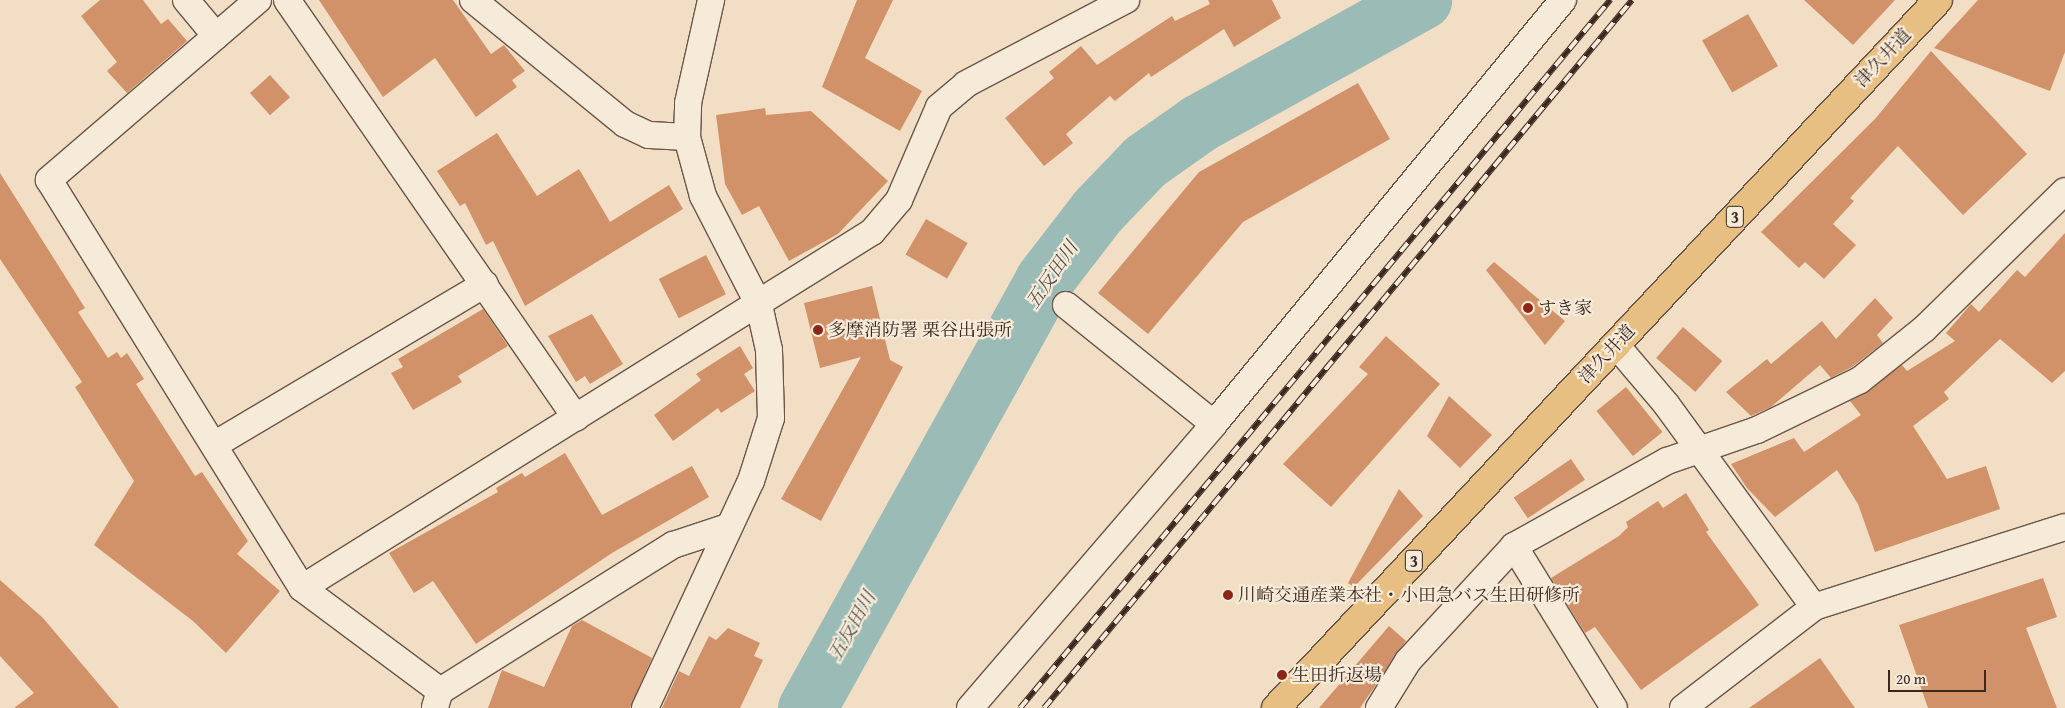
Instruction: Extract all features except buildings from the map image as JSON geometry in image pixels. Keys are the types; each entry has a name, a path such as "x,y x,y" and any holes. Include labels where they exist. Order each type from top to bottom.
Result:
{"main road":[{"name":"津久井道","path":"1276,708 1938,0"}],"street":[{"path":"186,0 216,36"},
{"path":"258,0 49,180 302,588 437,699 673,545 728,527"},
{"path":"286,0 485,284 576,418"},
{"path":"473,0 625,124 649,136 687,137"},
{"path":"645,708 751,481 771,418 769,350 759,305 703,196 687,137 688,104 711,0"},
{"path":"302,588 759,305 872,232 900,200 939,107 966,84 1126,0"},
{"path":"970,708 1214,424 1563,0"},
{"path":"1379,708 1408,660 1514,546 1697,447 1757,430 1860,380 1924,329 2065,190"},
{"path":"214,444 485,284"},
{"path":"1066,305 1214,424"},
{"path":"1616,345 1697,447 1814,607"},
{"path":"1683,708 1814,607 2065,527"},
{"path":"1514,546 1614,708"}],"waterway":[{"name":"五反田川","path":"807,708 1044,280 1098,210 1145,161 1199,123 1422,0"}],"railway":[{"path":"1020,708 1610,0"},
{"path":"1044,708 1632,0"}],"place":[{"name":"すき家","path":"1528,308"},
{"name":"多摩消防署 栗谷出張所","path":"818,330"},
{"name":"川崎交通産業本社・小田急バス生田研修所","path":"1228,595"},
{"name":"生田折返場","path":"1282,675"}]}
